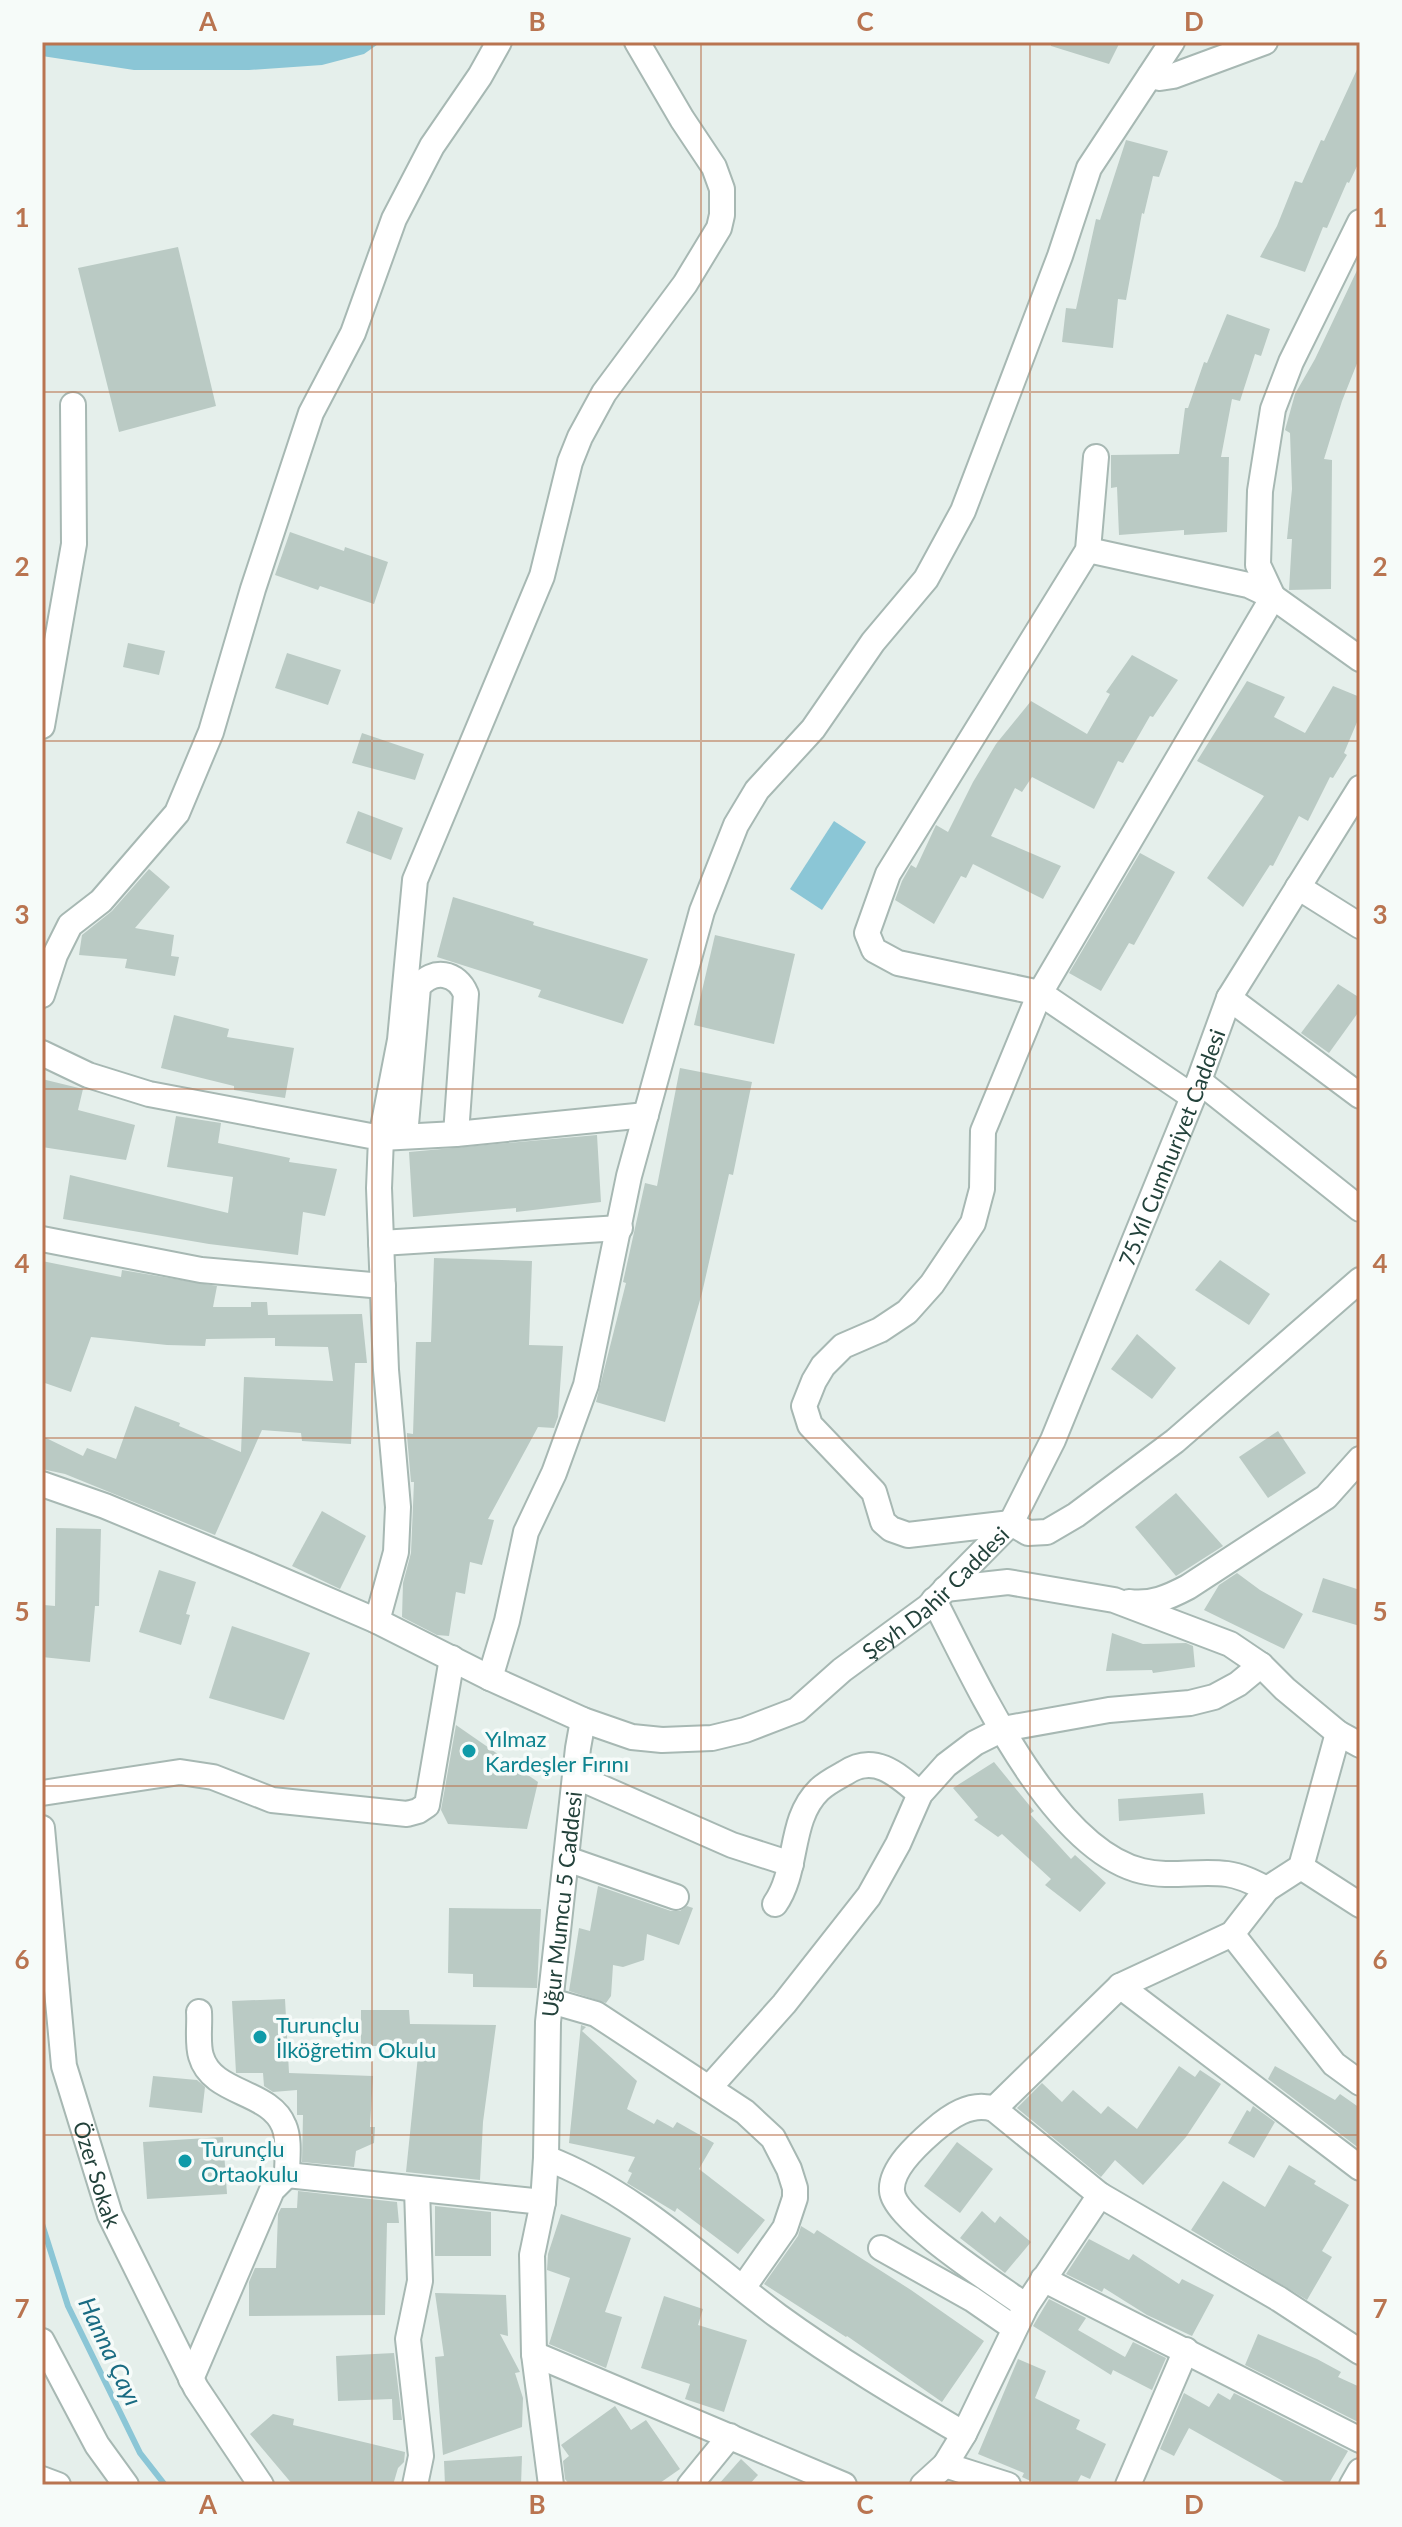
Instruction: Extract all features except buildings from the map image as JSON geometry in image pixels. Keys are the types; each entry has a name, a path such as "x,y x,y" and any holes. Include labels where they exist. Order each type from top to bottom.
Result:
{"street":[{"path":"42,995 55,955 70,925 101,901 177,813 211,732 253,589 311,413 353,333 394,219 432,146 499,42"},
{"path":"393,1137 415,880 542,576 570,462 580,437 604,393 685,284 719,228 723,203 719,178 637,42"},
{"path":"490,1678 507,1621 526,1532 554,1473 586,1385 629,1176 702,911 736,825 757,790 813,729 873,642 926,579 963,511 1060,256 1089,168 1172,42"},
{"path":"1150,76 1173,76 1265,42"},
{"path":"1273,597 1258,565 1260,491 1273,409 1291,362 1360,222"},
{"path":"42,726 74,544 73,405"},
{"path":"1096,457 1088,550 888,874 867,933 874,950 898,963 1040,993 1196,1089 1360,1209"},
{"path":"1088,550 1248,585 1273,597 1360,659"},
{"path":"1011,1523 908,1535 891,1529 883,1522 874,1492 810,1425 804,1406 823,1366 843,1346 880,1330 907,1312 932,1284 973,1223 982,1189 983,1131 1040,993 1273,597"},
{"name":"75.Yıl Cumhuriyet Caddesi","path":"1011,1523 1053,1440 1196,1089 1229,998 1360,788"},
{"path":"1298,887 1360,926"},
{"path":"377,1621 396,1552 398,1507 386,1370 379,1188 393,1137 418,987 429,977 443,974 458,980 466,994 456,1134"},
{"path":"1229,998 1360,1096"},
{"path":"42,1053 88,1075 149,1094 393,1137 456,1134 646,1115"},
{"path":"381,1243 620,1228"},
{"path":"42,1239 201,1270 383,1286"},
{"name":"Şeyh Dahir Caddesi","path":"583,1720 632,1737 662,1740 712,1738 745,1730 797,1710 842,1670 940,1594 1011,1523 1028,1533 1047,1532 1076,1515 1175,1441 1360,1280"},
{"path":"1267,1889 1227,1874 1182,1875 1142,1871 1105,1857 1042,1791 1003,1729 985,1700 940,1594 1008,1582 1145,1604 1171,1596 1326,1497 1360,1459"},
{"path":"42,1484 119,1512 377,1621 490,1678 583,1720"},
{"path":"1114,1600 1230,1644 1261,1665 1338,1733 1360,1745"},
{"path":"42,1793 180,1772 213,1777 272,1800 407,1814 418,1811 427,1805 452,1658"},
{"path":"709,2088 784,2004 869,1896 898,1844 920,1794 946,1765 975,1743 1003,1729 1109,1710 1190,1703 1214,1697 1238,1684 1261,1665"},
{"name":"Uğur Mumcu 5 Caddesi","path":"551,2485 534,2354 532,2255 543,2202 551,2001 583,1720"},
{"path":"994,2109 1120,1986 1232,1934 1267,1889 1301,1867 1338,1733"},
{"path":"775,1904 791,1864 805,1808 819,1790 853,1768 880,1765 920,1794"},
{"path":"575,1776 732,1845 791,1864"},
{"name":"Özer Sokak","path":"42,1828 64,2066 110,2215 191,2379 261,2485"},
{"path":"567,1859 676,1897"},
{"path":"1301,1867 1360,1905"},
{"path":"1232,1934 1334,2064 1360,2083"},
{"path":"1120,1986 1360,2168"},
{"path":"551,2001 596,2014 709,2088 765,2128 782,2153 795,2188 790,2219 743,2288"},
{"path":"191,2379 272,2190 287,2175 287,2139 283,2124 269,2107 210,2074 200,2055 199,2012"},
{"path":"1026,2306 913,2224 895,2202 891,2189 917,2145 955,2115 970,2108 986,2106 994,2109 1100,2195 1279,2299 1360,2352"},
{"path":"546,2158 603,2185 655,2219 805,2334 964,2434"},
{"path":"287,2175 543,2202"},
{"path":"415,2485 421,2456 408,2339 420,2281 417,2189"},
{"path":"923,2485 945,2465 964,2434 1026,2306 1100,2195"},
{"path":"881,2248 972,2299 1014,2328"},
{"path":"1043,2279 1360,2440"},
{"path":"42,2341 97,2445 126,2485"},
{"path":"1128,2485 1186,2350"},
{"path":"534,2354 844,2485"},
{"path":"690,2485 730,2436"},
{"path":"945,2465 1008,2485"},
{"path":"1352,2485 1360,2471"},
{"path":"42,2479 58,2485"}],"water":[{"path":"42,42 381,42 364,54 322,65 249,70 134,70 42,56"},
{"path":"834,821 866,842 822,910 790,889"}],"waterway":[{"name":"Hanna Çayı","path":"42,2224 68,2306 140,2453 165,2485"}],"place":[{"name":"Yılmaz Kardeşler Fırını","path":"469,1751"},
{"name":"Turunçlu İlköğretim Okulu","path":"260,2037"},
{"name":"Turunçlu Ortaokulu","path":"185,2161"}]}
